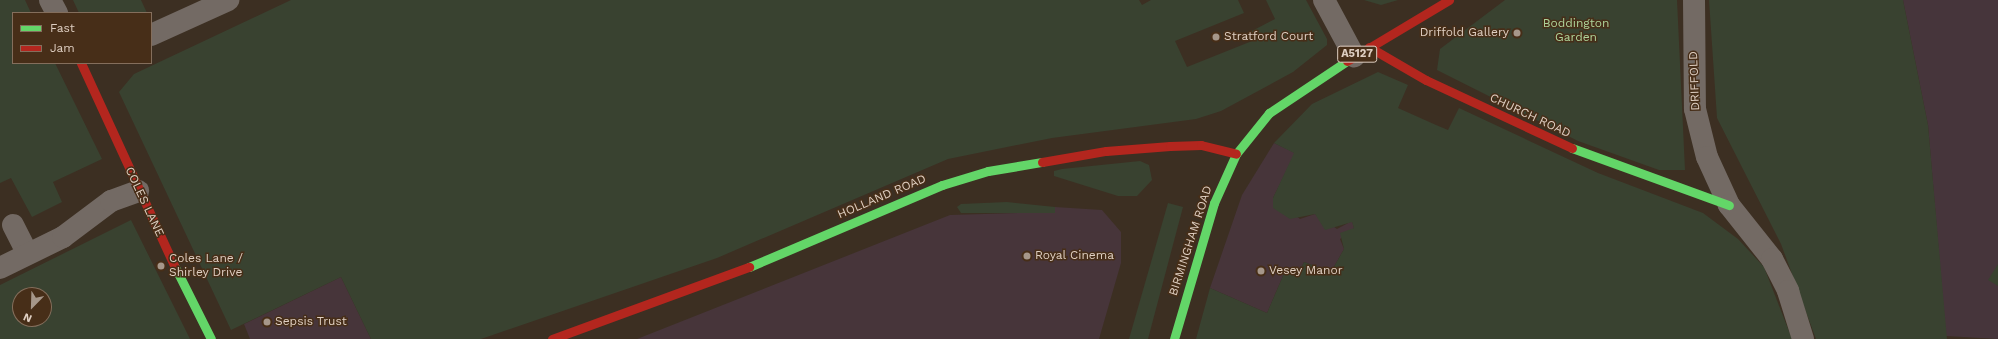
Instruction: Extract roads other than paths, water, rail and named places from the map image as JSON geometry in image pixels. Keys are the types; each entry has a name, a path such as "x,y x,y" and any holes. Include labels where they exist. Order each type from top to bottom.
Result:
{"street":[{"path":"50,0 56,12"},
{"path":"152,35 228,0"},
{"path":"1324,0 1362,52"},
{"name":"BIRMINGHAM ROAD","path":"1174,339 1214,203 1236,154 1269,113 1362,52 1449,0"},
{"name":"DRIFFOLD","path":"1694,0 1695,109 1707,157 1729,205 1772,259 1788,291 1803,339"},
{"name":"CHURCH ROAD","path":"1362,52 1426,80 1568,147 1729,205"},
{"name":"COLES LANE","path":"84,64 138,191 210,339"},
{"name":"HOLLAND ROAD","path":"552,339 748,268 935,188 988,171 1106,151 1162,147 1201,146 1236,154"},
{"path":"0,268 27,253 63,237 111,201 138,191"},
{"path":"13,225 27,253"}],"place":[{"name":"Driffold Gallery","path":"1517,33"},
{"name":"Stratford Court","path":"1216,37"},
{"name":"Royal Cinema","path":"1027,256"},
{"name":"Coles Lane / Shirley Drive","path":"161,266"},
{"name":"Vesey Manor","path":"1261,271"},
{"name":"Sepsis Trust","path":"267,322"}],"park label":[{"name":"Boddington Garden","path":"1576,31"}]}
